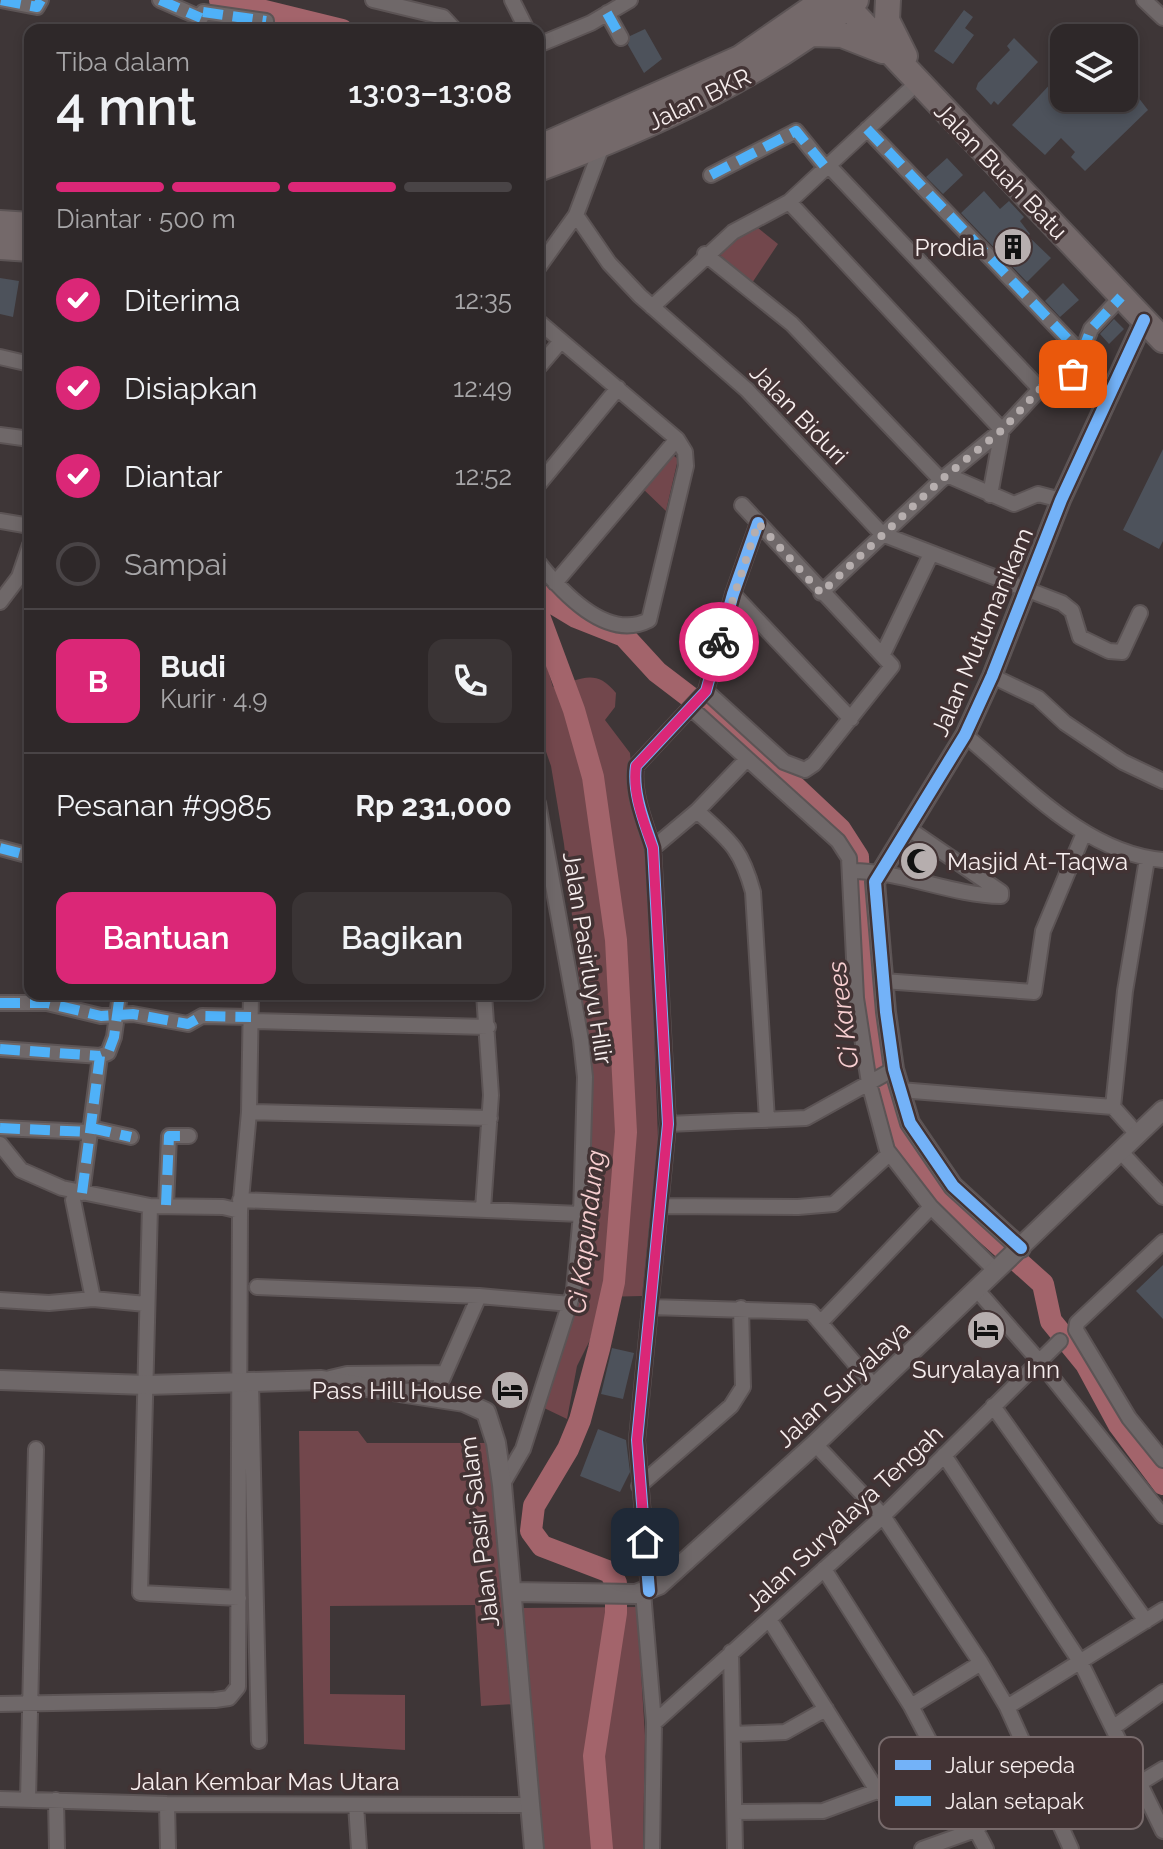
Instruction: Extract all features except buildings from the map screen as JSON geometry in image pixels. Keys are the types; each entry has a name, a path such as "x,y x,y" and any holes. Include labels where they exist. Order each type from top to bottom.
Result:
{"main road":[{"path":"782,29 796,0"},
{"path":"888,0 887,20 901,58"},
{"name":"Jalan BKR","path":"544,145 740,58 782,29 846,1"},
{"name":"Jalan BKR","path":"544,167 602,146 755,73 813,34 846,1"},
{"name":"Jalan Buah Batu","path":"846,1 1154,324 1163,340"},
{"path":"813,34 860,40 901,58"},
{"name":"Jalan Buah Batu","path":"901,58 917,83 1121,297 1154,324"},
{"path":"0,223 24,225"},
{"path":"0,247 24,249"}],"street":[{"path":"1,0 37,7 41,0"},
{"path":"160,0 203,14 266,21"},
{"path":"373,0 443,17 449,24"},
{"path":"512,0 524,24"},
{"path":"544,42 630,0"},
{"path":"1144,0 1163,18"},
{"path":"607,13 621,38"},
{"path":"652,307 705,254 751,220 789,202 917,83"},
{"path":"867,129 1080,352"},
{"path":"711,175 796,131 1040,389"},
{"path":"544,260 576,215 602,146"},
{"path":"789,202 1002,430"},
{"name":"Jalan Biduri","path":"576,215 609,263 652,307 747,390 882,534 1069,607 1077,631 1085,642 1117,654 1126,647 1140,613"},
{"path":"705,254 792,324 944,478 1014,504 1038,494 1061,500"},
{"path":"821,593 944,478 1002,430 1040,389 1072,378 1091,329 1121,297"},
{"name":"Jalan Mutumanikam","path":"1008,1259 916,1134 900,1090 879,1078 883,981 875,882 877,871 965,735 992,676 1061,500 1154,324"},
{"path":"544,326 677,439 685,452 685,474 649,620 634,624 596,616 555,583 544,569"},
{"path":"544,361 561,341"},
{"path":"0,357 24,363"},
{"path":"544,478 618,388"},
{"path":"990,495 1002,430"},
{"path":"0,435 24,438"},
{"path":"555,583 677,439"},
{"path":"698,700 784,762 805,770 851,719 892,666 742,505"},
{"path":"0,521 24,525"},
{"path":"652,1849 654,1723 643,1592 637,1440 668,1124 653,848 641,812 636,766 698,700 758,523"},
{"path":"883,654 931,554"},
{"path":"0,602 19,577 24,562"},
{"path":"733,594 851,719"},
{"path":"992,676 1038,698 1076,730 1123,762 1163,781"},
{"path":"698,700 747,759 838,841 855,871 856,998 879,1078 889,1154 931,1207 1008,1259"},
{"path":"965,735 1084,833 1147,859 1163,860"},
{"path":"653,848 697,811 747,759"},
{"path":"697,811 731,842 744,860 753,892 767,1120"},
{"path":"855,871 877,871 967,893 1001,896 1001,892 906,827"},
{"path":"883,981 1034,992 1043,931 1084,833"},
{"name":"Jalan Pasirluyu Hilir","path":"502,1485 523,1449 570,1304 581,1214 585,1077 581,1040 544,842"},
{"path":"0,848 24,854"},
{"path":"1113,1107 1125,991 1147,859"},
{"path":"0,1049 100,1056 108,1053 119,1000"},
{"path":"251,1000 249,1112 240,1206 259,1741"},
{"path":"483,1209 490,1118 485,1000"},
{"path":"0,1003 47,1003 101,1016 118,1014 188,1024 202,1016 488,1027"},
{"path":"93,1299 78,1196 100,1056"},
{"path":"668,1124 806,1118 879,1078"},
{"path":"900,1090 1113,1107 1138,1135"},
{"name":"Jalan Suryalaya","path":"643,1592 815,1444 1163,1110"},
{"path":"249,1112 490,1118"},
{"path":"0,1128 90,1130 131,1137"},
{"path":"166,1205 169,1136 189,1136"},
{"path":"0,1144 21,1170 78,1196 150,1206 483,1209 581,1214"},
{"path":"1121,1152 1163,1197"},
{"path":"662,1206 798,1207 834,1204 889,1154"},
{"path":"150,1206 140,1593 239,1598"},
{"path":"822,1321 931,1207"},
{"path":"1163,1242 1077,1323 1076,1330 1129,1418 1163,1460"},
{"path":"257,1287 479,1296 570,1304"},
{"path":"977,1290 1039,1361 1163,1516"},
{"path":"434,1398 479,1296"},
{"path":"0,1300 49,1303 93,1299 146,1304"},
{"path":"650,1307 811,1312 822,1321 874,1386"},
{"path":"639,1486 731,1406 742,1390 741,1308"},
{"name":"Jalan Suryalaya Tengah","path":"654,1723 883,1516 1060,1341"},
{"path":"321,1380 347,1374 443,1373"},
{"name":"Jalan Pasir Salam","path":"0,1380 147,1385 321,1380 481,1408 496,1443 502,1485 534,1849"},
{"path":"0,1704 229,1698 238,1687 246,1382"},
{"path":"993,1406 1146,1621"},
{"path":"496,1443 523,1449"},
{"path":"815,1444 883,1516 981,1663 1021,1737"},
{"path":"28,1800 36,1449"},
{"path":"944,1455 1081,1663 1119,1737"},
{"path":"824,1569 929,1737"},
{"path":"512,1592 643,1592"},
{"path":"1007,1707 1163,1610"},
{"path":"735,1812 823,1811 878,1792 769,1619"},
{"path":"731,1652 735,1849"},
{"path":"911,1706 981,1663"},
{"path":"1114,1727 1163,1692"},
{"path":"733,1734 785,1732 826,1709"},
{"path":"1143,1781 1163,1769"},
{"path":"1143,1789 1163,1831"},
{"name":"Jalan Kembar Mas Utara","path":"0,1799 167,1804 530,1805"},
{"path":"56,1800 57,1849"},
{"path":"167,1804 168,1849"},
{"path":"356,1805 359,1849"},
{"path":"922,1849 978,1829 986,1849"},
{"path":"1062,1829 1071,1849"}],"shaded area":[{"path":"753,224 778,244 752,283 719,254"},
{"path":"670,453 678,459 666,511 641,487"},
{"path":"544,657 553,687 594,678 616,693 615,707 605,720 630,753 634,800 648,869 658,1139 642,1296 601,1297 590,1340 577,1366 567,1419 542,1407 577,1297 588,1058 564,844 551,766 544,746"},
{"path":"299,1431 358,1431 367,1443 489,1443 515,1704 481,1706 475,1605 330,1606 330,1694 405,1695 405,1750 304,1744"},
{"path":"637,1607 645,1736 643,1849 543,1849 522,1608"}],"waterway":[{"name":"Ci Kapundung","path":"220,0 318,24"},
{"name":"Ci Karees","path":"544,598 576,617 624,636 657,672 741,736 840,829 858,857 865,998 881,1096 902,1144 920,1174 1043,1284 1051,1321 1086,1364 1119,1425 1163,1484"},
{"name":"Ci Kapundung","path":"544,629 574,710 593,777 616,940 626,1132 614,1282 599,1349 580,1420 568,1449 534,1506 531,1531 542,1546 610,1572 616,1583 616,1613 594,1756 602,1849"}],"marked path":[{"path":"1,0 37,7 41,0"},
{"path":"160,0 201,18"},
{"path":"203,12 266,21"},
{"path":"607,13 621,38"},
{"path":"867,129 1080,352"},
{"path":"711,175 796,131 826,168"},
{"path":"1040,389 1072,378 1091,329 1121,297"},
{"path":"0,848 24,854"},
{"path":"82,1193 100,1056 108,1053 114,1037 119,1000"},
{"path":"0,1003 47,1003 101,1016 133,1014 188,1024 202,1016 251,1017"},
{"path":"0,1049 100,1056"},
{"path":"0,1128 89,1132"},
{"path":"91,1128 131,1137"},
{"path":"166,1205 169,1136 189,1136"}],"cycle path":[{"path":"1021,1248 953,1186 910,1123 894,1069 875,882 965,735 992,676 1061,500 1144,320"},
{"path":"649,1591 637,1440 668,1124 653,848 638,797 636,766 706,691 733,594 758,523"}],"way so far":[{"path":"719,642 758,523 821,593 941,480 1002,430 1040,389 1072,378 1073,374"}],"place":[{"name":"Prodia","path":"1013,247"},
{"name":"Masjid At-Taqwa","path":"919,861"},
{"name":"Suryalaya Inn","path":"986,1330"},
{"name":"Pass Hill House","path":"510,1390"}],"route":[{"path":"645,1542 637,1440 668,1124 653,848 641,812 635,773 636,766 706,691 719,642"}]}
